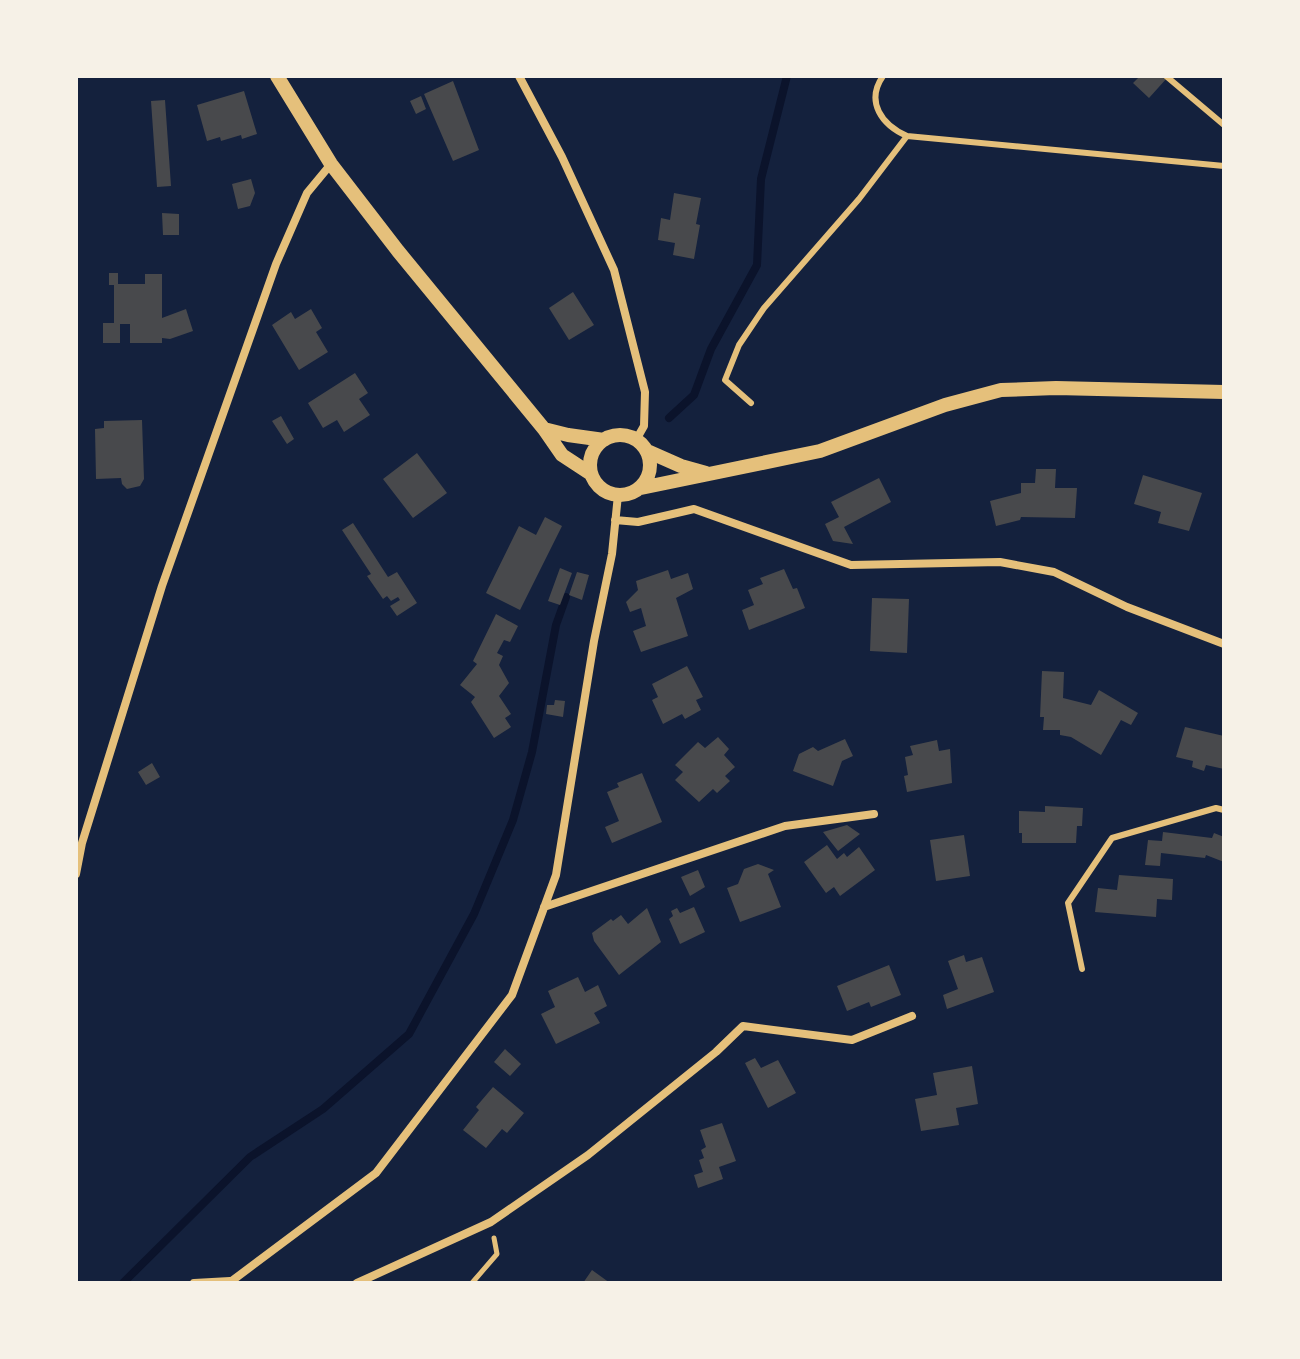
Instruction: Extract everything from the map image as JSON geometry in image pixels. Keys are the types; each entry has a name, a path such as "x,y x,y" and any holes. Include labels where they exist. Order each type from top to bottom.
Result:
{"street":[{"path":"277,76 331,164 398,251 562,455 591,474 603,490 618,495 632,493 641,488 706,473 820,451 945,405 1001,390 1056,388 1224,392"},
{"path":"519,76 582,198 614,270 645,392 641,446 650,470 641,488"},
{"path":"76,874 82,843 162,586 276,264 307,193 331,164"},
{"path":"544,429 604,440 623,435 681,466 706,473"},
{"path":"591,474 592,455 604,440"},
{"path":"194,1283 230,1282 376,1173 512,995 556,875 618,495"},
{"path":"615,520 638,522 694,509 851,565 1000,562 1054,572 1127,607 1224,644"},
{"path":"544,907 785,826 874,814"},
{"path":"357,1283 491,1222 588,1155 716,1052 743,1026 852,1040 912,1016"}],"lane":[{"path":"883,76 876,88 877,110 888,126 907,136 1224,166"},
{"path":"1166,76 1224,125"},
{"path":"751,403 725,380 739,345 764,308 859,199 907,136"},
{"path":"1082,969 1068,903 1112,838 1216,808 1224,810"}],"path":[{"path":"472,1283 497,1254 491,1222"}],"building":[{"path":"1140,76 1167,78 1149,98 1133,83"},
{"path":"453,81 479,150 453,161 424,94"},
{"path":"244,91 257,134 242,139 241,135 221,141 220,137 207,141 197,105"},
{"path":"421,96 426,109 416,114 410,101"},
{"path":"165,100 171,186 157,187 151,101"},
{"path":"251,179 255,193 250,206 238,209 232,184"},
{"path":"674,193 701,198 694,259 673,255 675,243 658,240 661,218 670,220"},
{"path":"162,213 179,214 179,235 163,235"},
{"path":"109,273 118,273 118,284 145,284 145,274 162,274 162,318 186,309 193,331 170,339 162,338 162,343 130,343 130,324 120,324 120,343 103,343 103,323 114,323 114,285 109,285"},
{"path":"573,292 594,325 569,340 549,308"},
{"path":"311,309 322,328 316,332 328,352 299,370 272,325 291,312 295,319"},
{"path":"355,373 368,393 359,399 370,415 344,432 337,420 323,428 308,403"},
{"path":"281,416 294,439 287,444 272,421"},
{"path":"142,420 144,479 140,486 127,489 121,478 96,479 95,429 104,428 104,421"},
{"path":"417,453 447,493 413,518 383,479"},
{"path":"1036,469 1056,469 1055,488 1077,488 1075,518 1021,517 1020,520 996,526 990,501 1021,493 1021,483 1035,483"},
{"path":"1143,475 1202,493 1189,531 1158,523 1161,512 1134,504"},
{"path":"879,478 891,502 844,527 853,544 833,541 825,524 839,517 831,502"},
{"path":"545,517 562,526 520,610 486,593 519,526 536,535"},
{"path":"353,523 388,577 397,572 417,603 397,616 390,606 400,600 398,597 391,601 387,596 383,599 367,576 371,574 342,530"},
{"path":"560,568 572,573 560,605 548,601"},
{"path":"784,569 793,589 797,588 805,608 749,630 742,610 754,605 748,590 763,584 760,578"},
{"path":"668,570 671,579 688,573 693,589 676,598 688,636 641,652 633,631 646,626 641,608 630,612 626,602 638,590 636,581"},
{"path":"577,572 589,575 582,600 569,595"},
{"path":"872,598 909,599 907,653 870,651"},
{"path":"496,614 518,626 510,642 504,640 497,653 503,656 499,665 509,683 499,696 511,714 505,718 511,727 494,738 471,702 475,697 460,685 477,664 473,661"},
{"path":"687,666 703,697 696,700 701,710 685,719 682,714 663,724 652,700 658,697 652,684"},
{"path":"1042,671 1064,672 1063,698 1091,705 1099,690 1138,713 1131,725 1121,720 1101,755 1071,737 1060,735 1060,730 1043,730 1044,717 1040,717"},
{"path":"555,700 565,701 563,717 546,714 547,705 554,705"},
{"path":"1185,727 1224,736 1224,769 1206,765 1204,771 1192,767 1193,761 1176,757"},
{"path":"718,737 729,749 724,755 735,767 725,776 730,781 717,793 713,789 699,802 675,780 683,772 675,765 698,742 705,748"},
{"path":"845,739 853,756 842,761 833,786 793,771 799,754 813,747 818,751"},
{"path":"937,740 939,751 950,749 952,783 907,792 905,757 913,755 910,746"},
{"path":"152,763 160,777 146,785 138,772"},
{"path":"642,773 662,822 612,843 605,827 619,821 607,792 619,787 617,783"},
{"path":"1045,806 1083,808 1082,826 1077,826 1076,843 1022,843 1019,811 1045,812"},
{"path":"847,825 860,834 838,851 823,832"},
{"path":"1163,832 1212,838 1214,833 1224,837 1224,862 1206,855 1205,858 1161,853 1160,866 1145,865 1148,840 1162,841"},
{"path":"964,835 970,876 936,881 930,840"},
{"path":"827,845 837,859 844,853 847,857 859,847 875,870 840,896 834,887 826,893 804,862"},
{"path":"758,864 774,870 768,874 781,907 740,922 727,888 738,884 744,869"},
{"path":"698,870 705,887 690,896 681,877"},
{"path":"1119,875 1173,879 1172,900 1157,899 1156,917 1095,912 1098,888 1117,890"},
{"path":"694,907 705,932 680,944 669,919 673,916 671,911 677,908 680,913"},
{"path":"647,908 661,942 619,975 594,941 592,933 621,915 628,924"},
{"path":"964,955 966,962 982,957 994,992 947,1009 943,995 958,989 948,961"},
{"path":"889,965 901,995 871,1007 869,1002 847,1011 837,986"},
{"path":"578,977 585,992 598,985 607,1006 594,1013 600,1023 556,1044 541,1014 555,1007 548,991"},
{"path":"505,1049 521,1064 510,1076 494,1062"},
{"path":"755,1058 761,1068 778,1060 796,1093 768,1108 745,1063"},
{"path":"972,1066 978,1104 956,1108 959,1125 921,1131 915,1099 937,1095 933,1073"},
{"path":"493,1087 524,1113 507,1133 502,1129 486,1148 463,1130 479,1110 476,1107"},
{"path":"722,1123 736,1161 719,1167 723,1179 698,1188 694,1175 703,1172 699,1160 704,1158 701,1150 706,1147 700,1130"},
{"path":"592,1270 610,1283 583,1283"}],"waterway":[{"path":"669,418 694,395 711,349 757,265 761,179 787,76"},
{"path":"123,1283 250,1157 323,1109 409,1034 474,914 513,820 532,752 556,625 566,597"}]}
